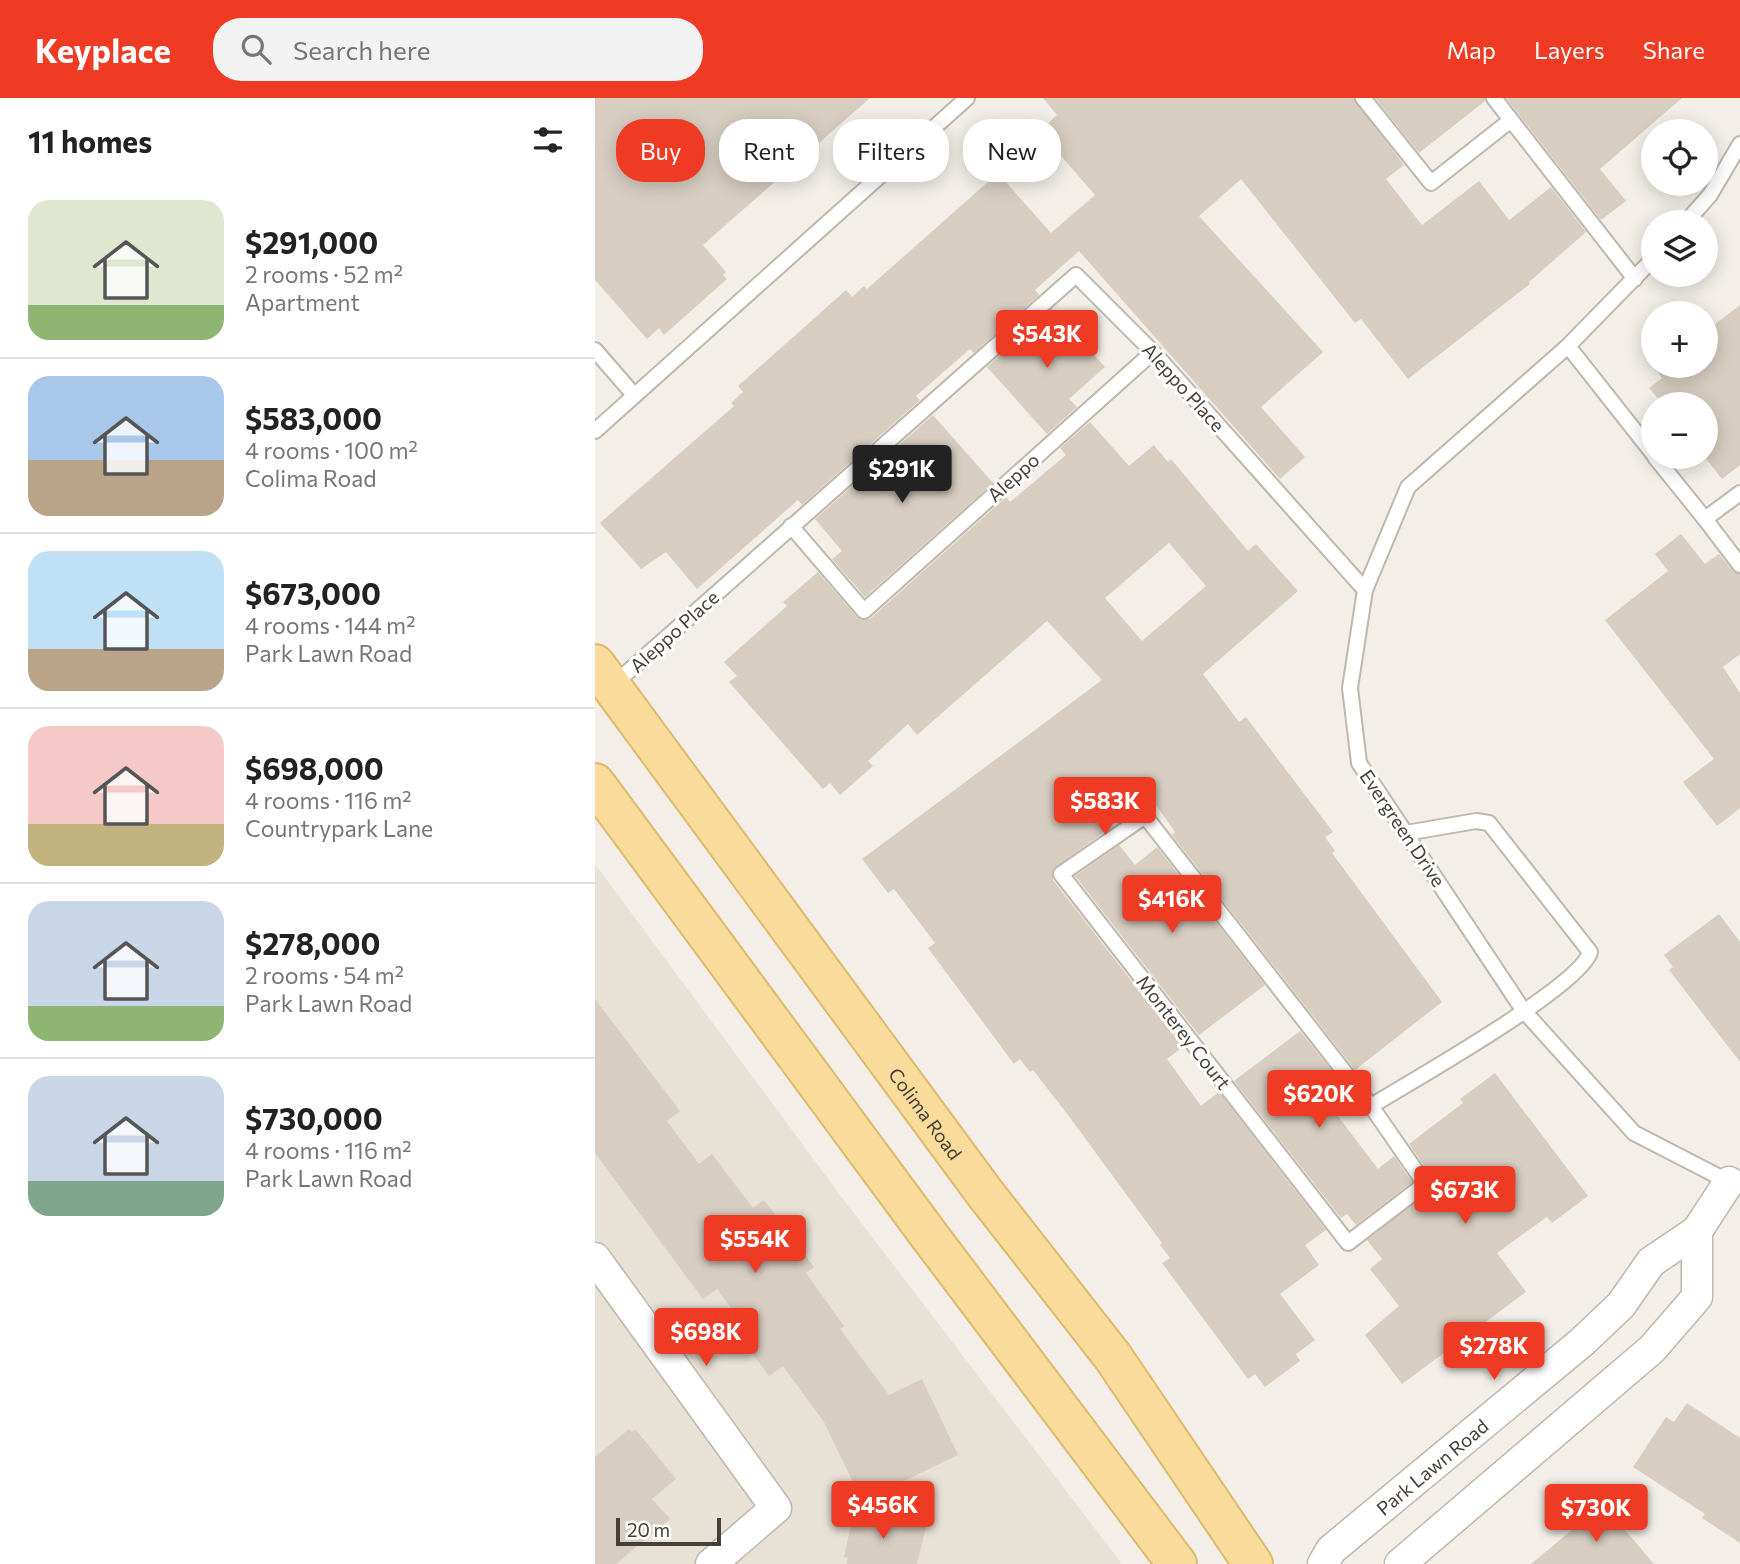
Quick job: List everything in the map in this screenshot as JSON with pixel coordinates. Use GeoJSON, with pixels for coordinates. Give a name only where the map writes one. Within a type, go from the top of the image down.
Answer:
{"type":"FeatureCollection","features":[{"type":"Feature","properties":{"kind":"main road","name":"Colima Road"},"geometry":{"type":"LineString","coordinates":[[603,675],[984,1192],[1113,1357],[1254,1564]]}},
{"type":"Feature","properties":{"kind":"main road"},"geometry":{"type":"LineString","coordinates":[[595,783],[928,1234],[1177,1564]]}},
{"type":"Feature","properties":{"kind":"street","name":"Park Lawn Road"},"geometry":{"type":"LineString","coordinates":[[1323,1564],[1331,1550],[1582,1342],[1621,1305],[1651,1262],[1697,1231],[1735,1184]]}},
{"type":"Feature","properties":{"kind":"street"},"geometry":{"type":"LineString","coordinates":[[1399,1564],[1652,1349],[1697,1297],[1697,1231]]}},
{"type":"Feature","properties":{"kind":"street"},"geometry":{"type":"LineString","coordinates":[[595,1258],[776,1508],[711,1564]]}},
{"type":"Feature","properties":{"kind":"lane"},"geometry":{"type":"LineString","coordinates":[[595,431],[967,98]]}},
{"type":"Feature","properties":{"kind":"lane"},"geometry":{"type":"LineString","coordinates":[[1363,98],[1431,183],[1511,120]]}},
{"type":"Feature","properties":{"kind":"lane"},"geometry":{"type":"LineString","coordinates":[[1493,98],[1635,279]]}},
{"type":"Feature","properties":{"kind":"lane"},"geometry":{"type":"LineString","coordinates":[[1697,210],[1710,195],[1740,144]]}},
{"type":"Feature","properties":{"kind":"lane","name":"Evergreen Drive"},"geometry":{"type":"LineString","coordinates":[[1641,272],[1567,345],[1408,487],[1365,590],[1350,688],[1359,763],[1523,1010],[1634,1133],[1735,1184]]}},
{"type":"Feature","properties":{"kind":"lane","name":"Aleppo Place"},"geometry":{"type":"LineString","coordinates":[[603,675],[791,526],[1076,275],[1153,352],[1365,590]]}},
{"type":"Feature","properties":{"kind":"lane"},"geometry":{"type":"LineString","coordinates":[[1567,345],[1641,438]]}},
{"type":"Feature","properties":{"kind":"lane"},"geometry":{"type":"LineString","coordinates":[[595,350],[634,394]]}},
{"type":"Feature","properties":{"kind":"lane","name":"Aleppo"},"geometry":{"type":"LineString","coordinates":[[791,526],[864,611],[1153,352]]}},
{"type":"Feature","properties":{"kind":"lane"},"geometry":{"type":"LineString","coordinates":[[1665,469],[1740,565]]}},
{"type":"Feature","properties":{"kind":"lane"},"geometry":{"type":"LineString","coordinates":[[1705,519],[1740,493]]}},
{"type":"Feature","properties":{"kind":"lane","name":"Monterey Court"},"geometry":{"type":"LineString","coordinates":[[1145,816],[1371,1106],[1426,1185],[1347,1242],[1061,874],[1145,816]]}},
{"type":"Feature","properties":{"kind":"lane"},"geometry":{"type":"LineString","coordinates":[[1371,1106],[1548,995],[1584,965],[1590,952],[1489,823],[1476,821],[1406,833]]}},
{"type":"Feature","properties":{"kind":"shaded area"},"geometry":{"type":"Polygon","coordinates":[[[595,864],[840,1195],[1122,1564],[595,1564],[595,864]]]}},
{"type":"Feature","properties":{"kind":"building"},"geometry":{"type":"Polygon","coordinates":[[[595,98],[870,98],[846,119],[833,119],[833,131],[819,143],[819,119],[719,119],[719,182],[775,182],[703,245],[726,272],[723,275],[727,279],[664,335],[659,328],[647,339],[595,280],[595,98]]]}},
{"type":"Feature","properties":{"kind":"building"},"geometry":{"type":"Polygon","coordinates":[[[1043,98],[1354,98],[1404,165],[1386,179],[1422,225],[1479,181],[1509,220],[1551,187],[1586,232],[1529,282],[1530,284],[1408,379],[1361,319],[1355,323],[1241,179],[1199,216],[1323,352],[1261,407],[1305,457],[1280,479],[1079,251],[1035,290],[1039,295],[974,353],[970,349],[916,396],[920,400],[802,505],[798,500],[697,589],[666,552],[641,569],[600,523],[734,406],[731,403],[743,392],[738,386],[846,290],[852,297],[864,286],[867,289],[988,182],[1006,182],[1051,233],[1095,195],[1061,156],[1061,119],[1053,119],[1057,115],[1043,98]]]}},
{"type":"Feature","properties":{"kind":"building"},"geometry":{"type":"Polygon","coordinates":[[[1375,98],[1485,98],[1485,101],[1419,153],[1375,98]]]}},
{"type":"Feature","properties":{"kind":"building"},"geometry":{"type":"Polygon","coordinates":[[[1506,98],[1682,98],[1658,119],[1641,119],[1641,134],[1600,169],[1626,201],[1601,220],[1506,98]]]}},
{"type":"Feature","properties":{"kind":"building"},"geometry":{"type":"Polygon","coordinates":[[[1740,305],[1740,465],[1722,479],[1714,469],[1718,469],[1718,392],[1652,392],[1649,388],[1662,378],[1718,378],[1718,322],[1740,305]]]}},
{"type":"Feature","properties":{"kind":"building"},"geometry":{"type":"Polygon","coordinates":[[[1052,309],[1105,367],[1069,399],[1077,407],[1047,434],[987,367],[1052,309]]]}},
{"type":"Feature","properties":{"kind":"building"},"geometry":{"type":"Polygon","coordinates":[[[933,415],[993,483],[865,597],[832,559],[842,551],[815,519],[933,415]]]}},
{"type":"Feature","properties":{"kind":"building"},"geometry":{"type":"Polygon","coordinates":[[[1090,422],[1129,466],[1154,445],[1168,462],[1171,459],[1248,551],[1256,544],[1298,591],[1203,674],[1239,722],[1246,717],[1333,832],[1325,837],[1335,851],[1332,853],[1442,1002],[1355,1070],[1172,835],[1175,832],[1144,788],[1100,821],[1107,830],[1053,869],[1053,880],[1183,1047],[1167,1059],[1201,1106],[1219,1092],[1326,1230],[1305,1245],[1319,1265],[1280,1294],[1315,1340],[1296,1354],[1300,1361],[1265,1387],[1255,1374],[1248,1379],[1162,1263],[1170,1258],[1160,1245],[1162,1243],[1068,1115],[1033,1070],[1030,1072],[1020,1059],[1014,1064],[928,948],[935,943],[894,889],[888,893],[862,859],[1102,680],[1047,621],[917,735],[908,724],[868,761],[873,766],[840,795],[830,783],[823,789],[729,682],[737,676],[724,662],[787,606],[783,602],[818,572],[857,617],[862,620],[870,619],[1006,497],[1010,502],[1066,455],[1060,448],[1090,422]],[[1169,543],[1105,598],[1142,641],[1206,586],[1169,543]]]}},
{"type":"Feature","properties":{"kind":"building"},"geometry":{"type":"Polygon","coordinates":[[[1681,534],[1705,564],[1719,554],[1733,571],[1740,574],[1740,654],[1723,667],[1740,693],[1740,808],[1717,826],[1683,782],[1714,759],[1605,620],[1668,571],[1655,554],[1681,534]]]}},
{"type":"Feature","properties":{"kind":"building"},"geometry":{"type":"Polygon","coordinates":[[[1119,845],[1135,865],[1157,847],[1265,985],[1199,1035],[1075,876],[1119,845]]]}},
{"type":"Feature","properties":{"kind":"building"},"geometry":{"type":"Polygon","coordinates":[[[1719,914],[1740,942],[1740,1062],[1669,970],[1673,967],[1664,955],[1719,914]]]}},
{"type":"Feature","properties":{"kind":"building"},"geometry":{"type":"Polygon","coordinates":[[[595,999],[680,1111],[667,1121],[699,1164],[712,1154],[753,1208],[764,1200],[814,1267],[806,1273],[844,1326],[840,1329],[889,1395],[922,1379],[958,1455],[862,1501],[824,1422],[783,1366],[769,1376],[745,1343],[753,1337],[717,1289],[703,1299],[595,1153],[595,999]]]}},
{"type":"Feature","properties":{"kind":"building"},"geometry":{"type":"Polygon","coordinates":[[[1300,1031],[1340,1081],[1322,1095],[1378,1169],[1394,1156],[1412,1182],[1356,1225],[1347,1214],[1341,1218],[1234,1081],[1300,1031]]]}},
{"type":"Feature","properties":{"kind":"building"},"geometry":{"type":"Polygon","coordinates":[[[1495,1073],[1588,1196],[1552,1223],[1547,1217],[1497,1253],[1526,1292],[1402,1384],[1365,1335],[1399,1306],[1370,1269],[1382,1259],[1367,1240],[1433,1188],[1433,1179],[1409,1144],[1463,1103],[1460,1099],[1495,1073]]]}},
{"type":"Feature","properties":{"kind":"building"},"geometry":{"type":"Polygon","coordinates":[[[1687,1403],[1740,1438],[1740,1543],[1702,1518],[1705,1514],[1633,1467],[1666,1417],[1674,1422],[1687,1403]]]}},
{"type":"Feature","properties":{"kind":"building"},"geometry":{"type":"Polygon","coordinates":[[[629,1429],[632,1432],[635,1429],[676,1479],[652,1499],[670,1519],[616,1564],[595,1564],[595,1457],[629,1429]]]}},
{"type":"Feature","properties":{"kind":"building"},"geometry":{"type":"Polygon","coordinates":[[[1603,1504],[1654,1564],[1531,1564],[1603,1504]]]}},
{"type":"Feature","properties":{"kind":"building"},"geometry":{"type":"Polygon","coordinates":[[[854,1511],[926,1527],[917,1564],[846,1564],[848,1558],[844,1557],[854,1511]]]}}]}
